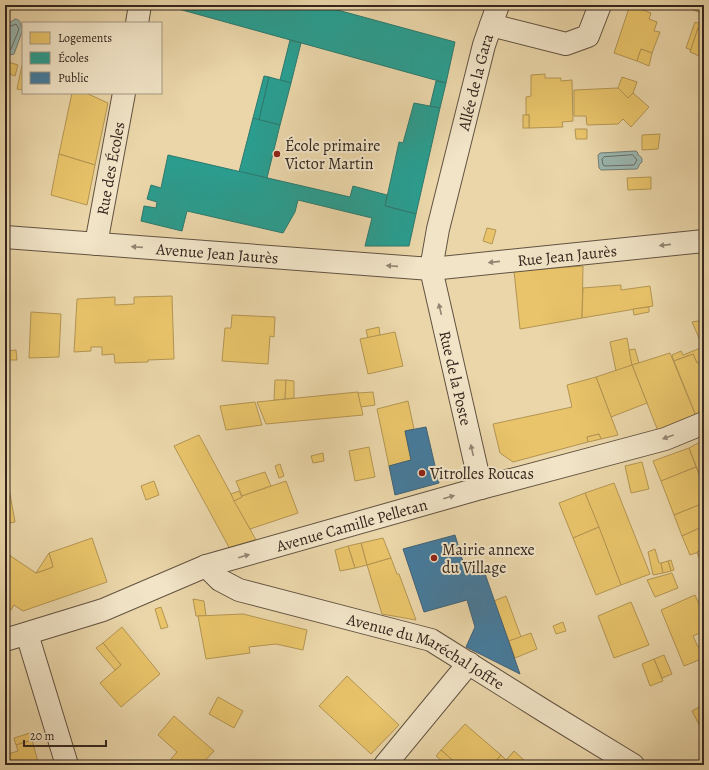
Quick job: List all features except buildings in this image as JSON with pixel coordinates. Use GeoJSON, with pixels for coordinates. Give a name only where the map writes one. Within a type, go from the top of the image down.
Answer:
{"type":"FeatureCollection","features":[{"type":"Feature","properties":{"kind":"street"},"geometry":{"type":"LineString","coordinates":[[137,22],[140,5]]}},
{"type":"Feature","properties":{"kind":"street","name":"Allée de la Gara"},"geometry":{"type":"LineString","coordinates":[[431,269],[438,228],[482,52],[495,15],[566,44],[588,36],[600,5]]}},
{"type":"Feature","properties":{"kind":"street","name":"Rue des Écoles"},"geometry":{"type":"LineString","coordinates":[[96,244],[124,94]]}},
{"type":"Feature","properties":{"kind":"street","name":"Avenue Jean Jaurès"},"geometry":{"type":"LineString","coordinates":[[5,237],[431,269]]}},
{"type":"Feature","properties":{"kind":"street","name":"Rue Jean Jaurès"},"geometry":{"type":"LineString","coordinates":[[431,269],[704,241]]}},
{"type":"Feature","properties":{"kind":"street","name":"Rue de la Poste"},"geometry":{"type":"LineString","coordinates":[[431,269],[481,488]]}},
{"type":"Feature","properties":{"kind":"street","name":"Avenue Camille Pelletan"},"geometry":{"type":"LineString","coordinates":[[5,640],[103,610],[206,566],[481,488],[665,439],[704,423]]}},
{"type":"Feature","properties":{"kind":"street","name":"Avenue du Maréchal Joffre"},"geometry":{"type":"LineString","coordinates":[[206,566],[220,580],[239,590],[431,640],[634,765]]}},
{"type":"Feature","properties":{"kind":"street"},"geometry":{"type":"LineString","coordinates":[[27,634],[68,765]]}},
{"type":"Feature","properties":{"kind":"street"},"geometry":{"type":"LineString","coordinates":[[385,765],[469,664]]}},
{"type":"Feature","properties":{"kind":"water"},"geometry":{"type":"Polygon","coordinates":[[[15,19],[20,21],[22,32],[14,54],[10,55],[5,53],[5,28],[7,22],[11,22],[15,19]]]}},
{"type":"Feature","properties":{"kind":"water"},"geometry":{"type":"Polygon","coordinates":[[[636,151],[642,160],[637,169],[601,170],[599,168],[598,155],[600,153],[636,151]]]}},
{"type":"Feature","properties":{"kind":"place","name":"École primaire Victor Martin"},"geometry":{"type":"Point","coordinates":[277,154]}},
{"type":"Feature","properties":{"kind":"place","name":"Vitrolles Roucas"},"geometry":{"type":"Point","coordinates":[422,473]}},
{"type":"Feature","properties":{"kind":"place","name":"Mairie annexe du Village"},"geometry":{"type":"Point","coordinates":[434,558]}}]}
